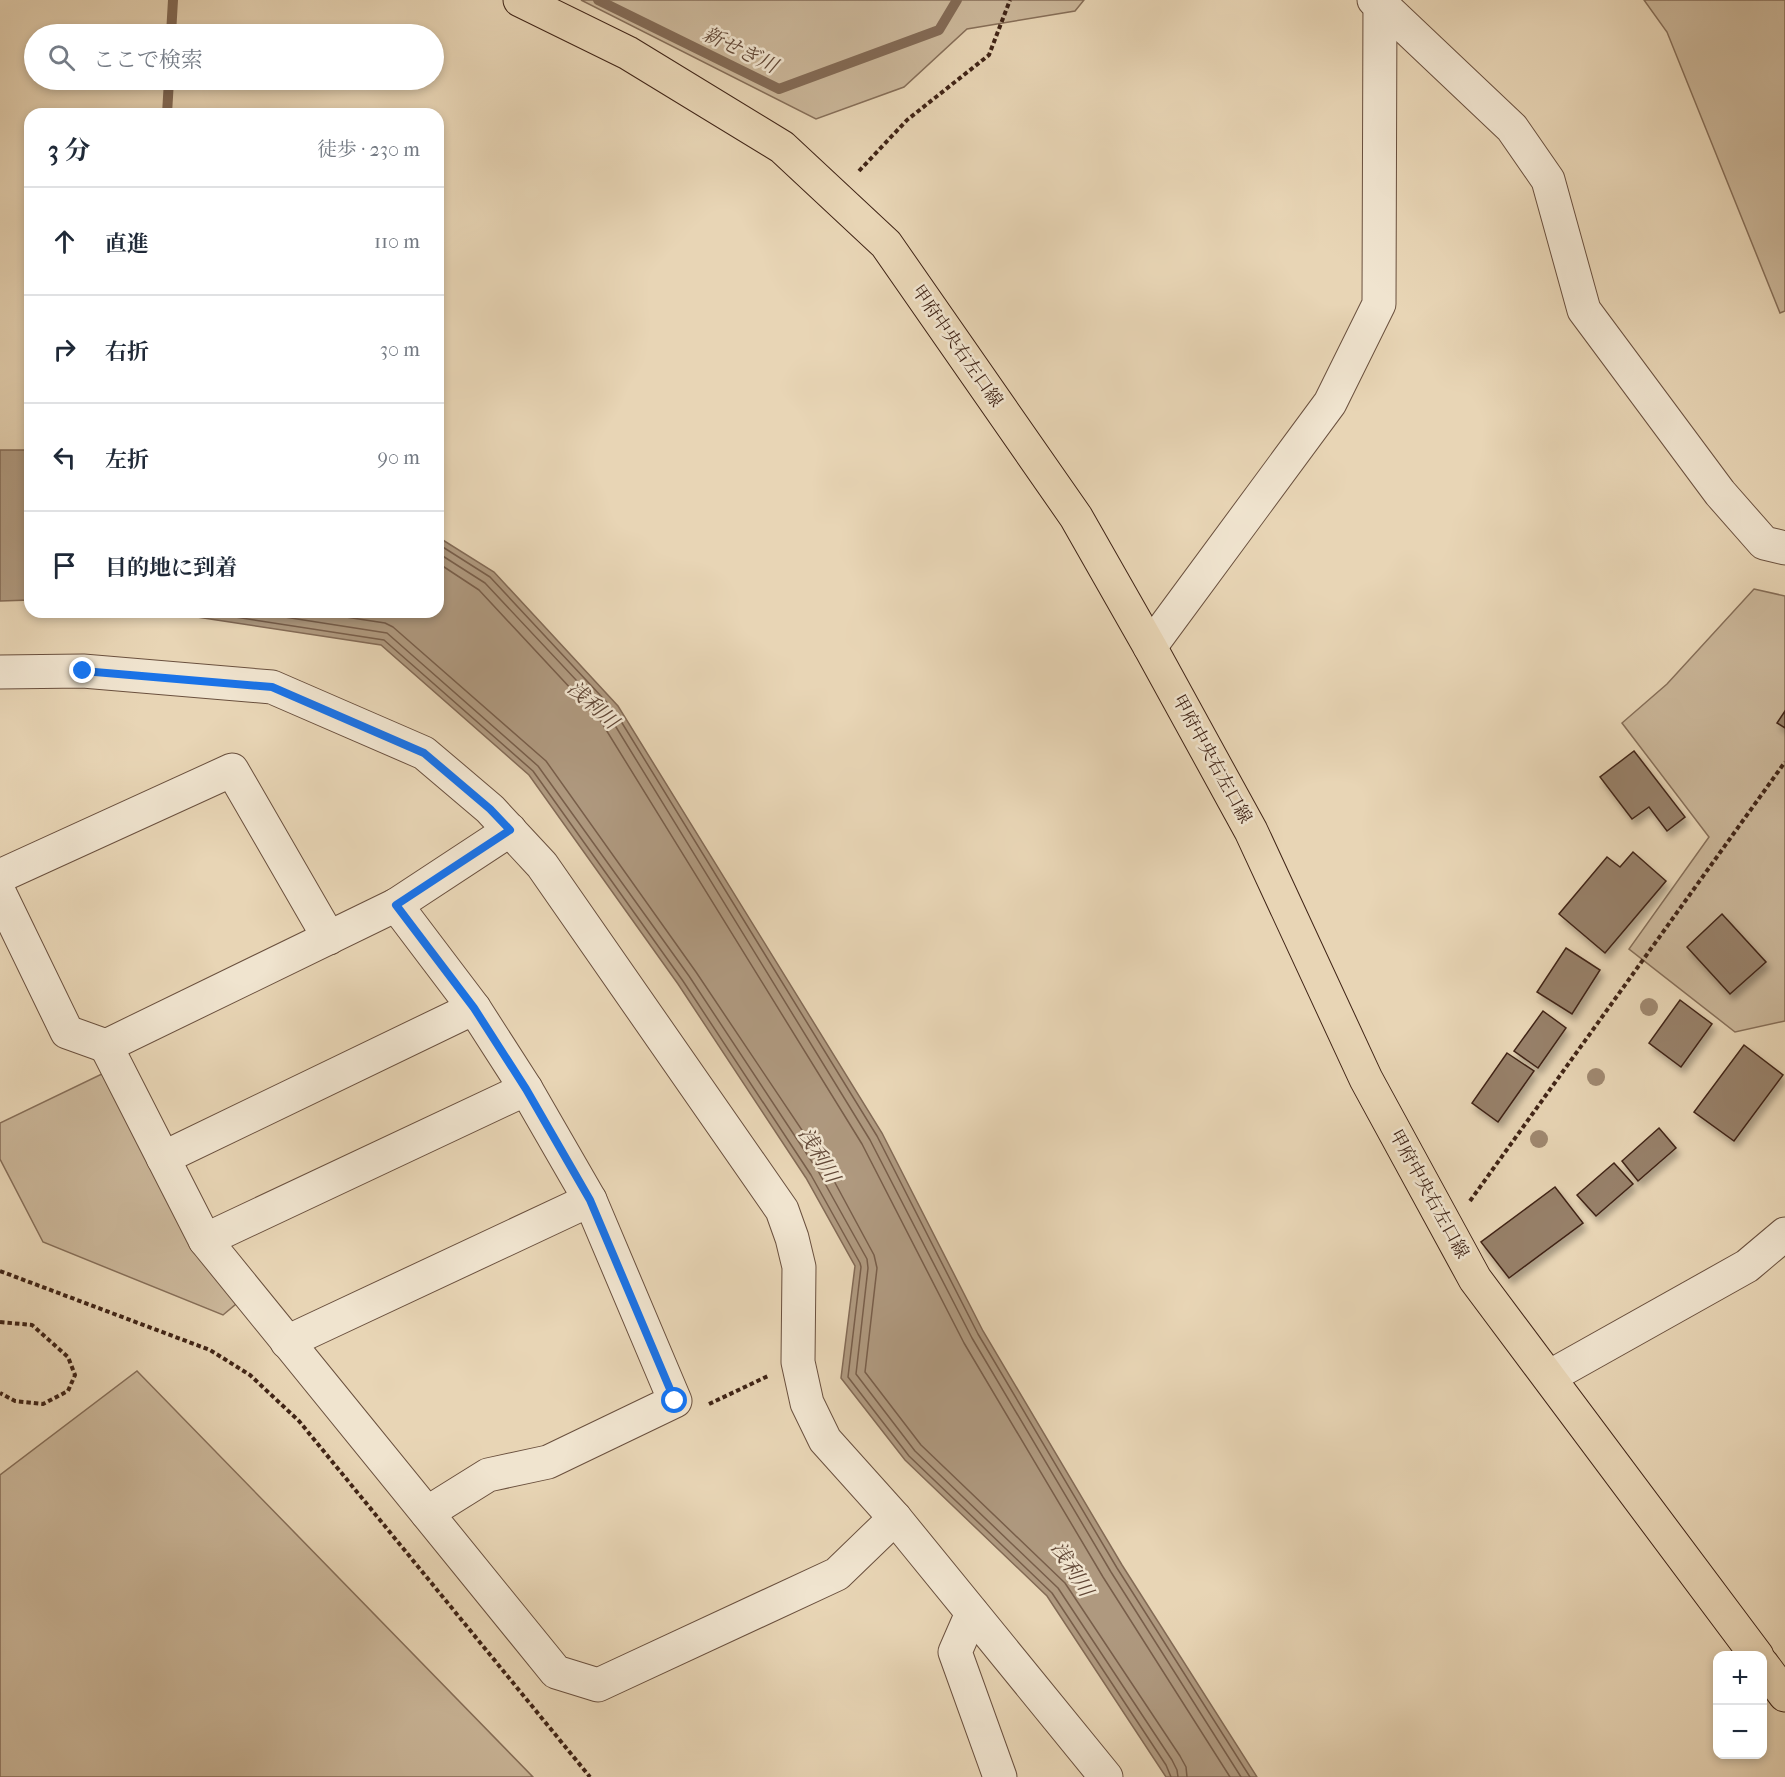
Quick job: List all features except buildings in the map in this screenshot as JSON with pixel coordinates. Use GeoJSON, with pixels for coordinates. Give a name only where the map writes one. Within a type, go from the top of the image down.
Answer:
{"type":"FeatureCollection","features":[{"type":"Feature","properties":{"kind":"main road","name":"甲府中央右左口線"},"geometry":{"type":"LineString","coordinates":[[520,0],[628,53],[782,147],[886,244],[1076,517],[1150,647],[1251,831],[1366,1079],[1475,1279],[1753,1651]]}},
{"type":"Feature","properties":{"kind":"main road"},"geometry":{"type":"LineString","coordinates":[[1767,1671],[1785,1695]]}},
{"type":"Feature","properties":{"kind":"street"},"geometry":{"type":"LineString","coordinates":[[1377,1],[1512,128],[1548,180],[1584,310],[1720,493],[1764,543],[1785,548]]}},
{"type":"Feature","properties":{"kind":"street"},"geometry":{"type":"LineString","coordinates":[[1150,647],[1330,403],[1379,304],[1377,1]]}},
{"type":"Feature","properties":{"kind":"street"},"geometry":{"type":"LineString","coordinates":[[0,672],[83,671],[272,687],[424,753],[490,809],[542,865],[782,1210],[799,1267],[798,1362],[807,1402],[825,1440],[895,1518],[1106,1777]]}},
{"type":"Feature","properties":{"kind":"street"},"geometry":{"type":"LineString","coordinates":[[0,876],[232,770],[328,938]]}},
{"type":"Feature","properties":{"kind":"street"},"geometry":{"type":"LineString","coordinates":[[106,1046],[396,905],[510,830]]}},
{"type":"Feature","properties":{"kind":"street"},"geometry":{"type":"LineString","coordinates":[[0,894],[67,1032],[106,1046],[205,1240],[556,1672],[598,1685],[837,1574],[895,1518]]}},
{"type":"Feature","properties":{"kind":"street"},"geometry":{"type":"LineString","coordinates":[[396,905],[474,1008],[526,1089],[590,1200],[675,1401],[548,1462],[488,1475],[427,1513]]}},
{"type":"Feature","properties":{"kind":"street"},"geometry":{"type":"LineString","coordinates":[[163,1158],[474,1008]]}},
{"type":"Feature","properties":{"kind":"street"},"geometry":{"type":"LineString","coordinates":[[205,1240],[526,1089]]}},
{"type":"Feature","properties":{"kind":"street"},"geometry":{"type":"LineString","coordinates":[[287,1342],[590,1200]]}},
{"type":"Feature","properties":{"kind":"street"},"geometry":{"type":"LineString","coordinates":[[1549,1377],[1747,1266],[1785,1234]]}},
{"type":"Feature","properties":{"kind":"street"},"geometry":{"type":"LineString","coordinates":[[972,1613],[955,1652],[1000,1777]]}},
{"type":"Feature","properties":{"kind":"path"},"geometry":{"type":"LineString","coordinates":[[836,196],[907,120],[989,55],[1010,0]]}},
{"type":"Feature","properties":{"kind":"path"},"geometry":{"type":"LineString","coordinates":[[1449,1231],[1785,762]]}},
{"type":"Feature","properties":{"kind":"path"},"geometry":{"type":"LineString","coordinates":[[0,1271],[210,1350],[250,1375],[299,1421],[590,1777]]}},
{"type":"Feature","properties":{"kind":"path"},"geometry":{"type":"LineString","coordinates":[[0,1322],[32,1325],[68,1357],[75,1375],[69,1391],[43,1404],[15,1401],[0,1393]]}},
{"type":"Feature","properties":{"kind":"path"},"geometry":{"type":"LineString","coordinates":[[675,1401],[691,1413],[798,1362]]}},
{"type":"Feature","properties":{"kind":"shaded area"},"geometry":{"type":"Polygon","coordinates":[[[581,0],[1084,0],[1075,11],[967,29],[904,87],[816,119],[581,0]]]}},
{"type":"Feature","properties":{"kind":"shaded area"},"geometry":{"type":"Polygon","coordinates":[[[1644,0],[1785,0],[1785,311],[1780,313],[1667,32],[1644,0]]]}},
{"type":"Feature","properties":{"kind":"shaded area"},"geometry":{"type":"Polygon","coordinates":[[[1754,589],[1785,596],[1785,1021],[1735,1032],[1629,949],[1709,837],[1622,723],[1667,684],[1754,589]]]}},
{"type":"Feature","properties":{"kind":"shaded area"},"geometry":{"type":"Polygon","coordinates":[[[106,1072],[236,1304],[223,1315],[43,1242],[0,1159],[0,1123],[106,1072]]]}},
{"type":"Feature","properties":{"kind":"shaded area"},"geometry":{"type":"Polygon","coordinates":[[[137,1371],[533,1777],[0,1777],[0,1475],[137,1371]]]}},
{"type":"Feature","properties":{"kind":"water"},"geometry":{"type":"Polygon","coordinates":[[[0,450],[24,450],[24,600],[0,601],[0,450]]]}},
{"type":"Feature","properties":{"kind":"water","name":"浅利川"},"geometry":{"type":"Polygon","coordinates":[[[444,541],[494,572],[618,706],[882,1133],[983,1331],[1122,1565],[1257,1777],[1166,1777],[1047,1596],[905,1460],[841,1378],[855,1266],[806,1178],[678,984],[529,775],[381,645],[203,618],[444,618],[444,541]]]}},
{"type":"Feature","properties":{"kind":"waterway","name":"新せぎ川"},"geometry":{"type":"LineString","coordinates":[[172,24],[173,0]]}},
{"type":"Feature","properties":{"kind":"waterway","name":"新せぎ川"},"geometry":{"type":"LineString","coordinates":[[598,0],[779,89],[939,30],[957,0]]}},
{"type":"Feature","properties":{"kind":"waterway","name":"新せぎ川"},"geometry":{"type":"LineString","coordinates":[[167,108],[168,90]]}},
{"type":"Feature","properties":{"kind":"route"},"geometry":{"type":"LineString","coordinates":[[83,671],[272,687],[424,753],[490,809],[510,830],[396,905],[474,1008],[526,1089],[590,1200],[675,1401]]}}]}
